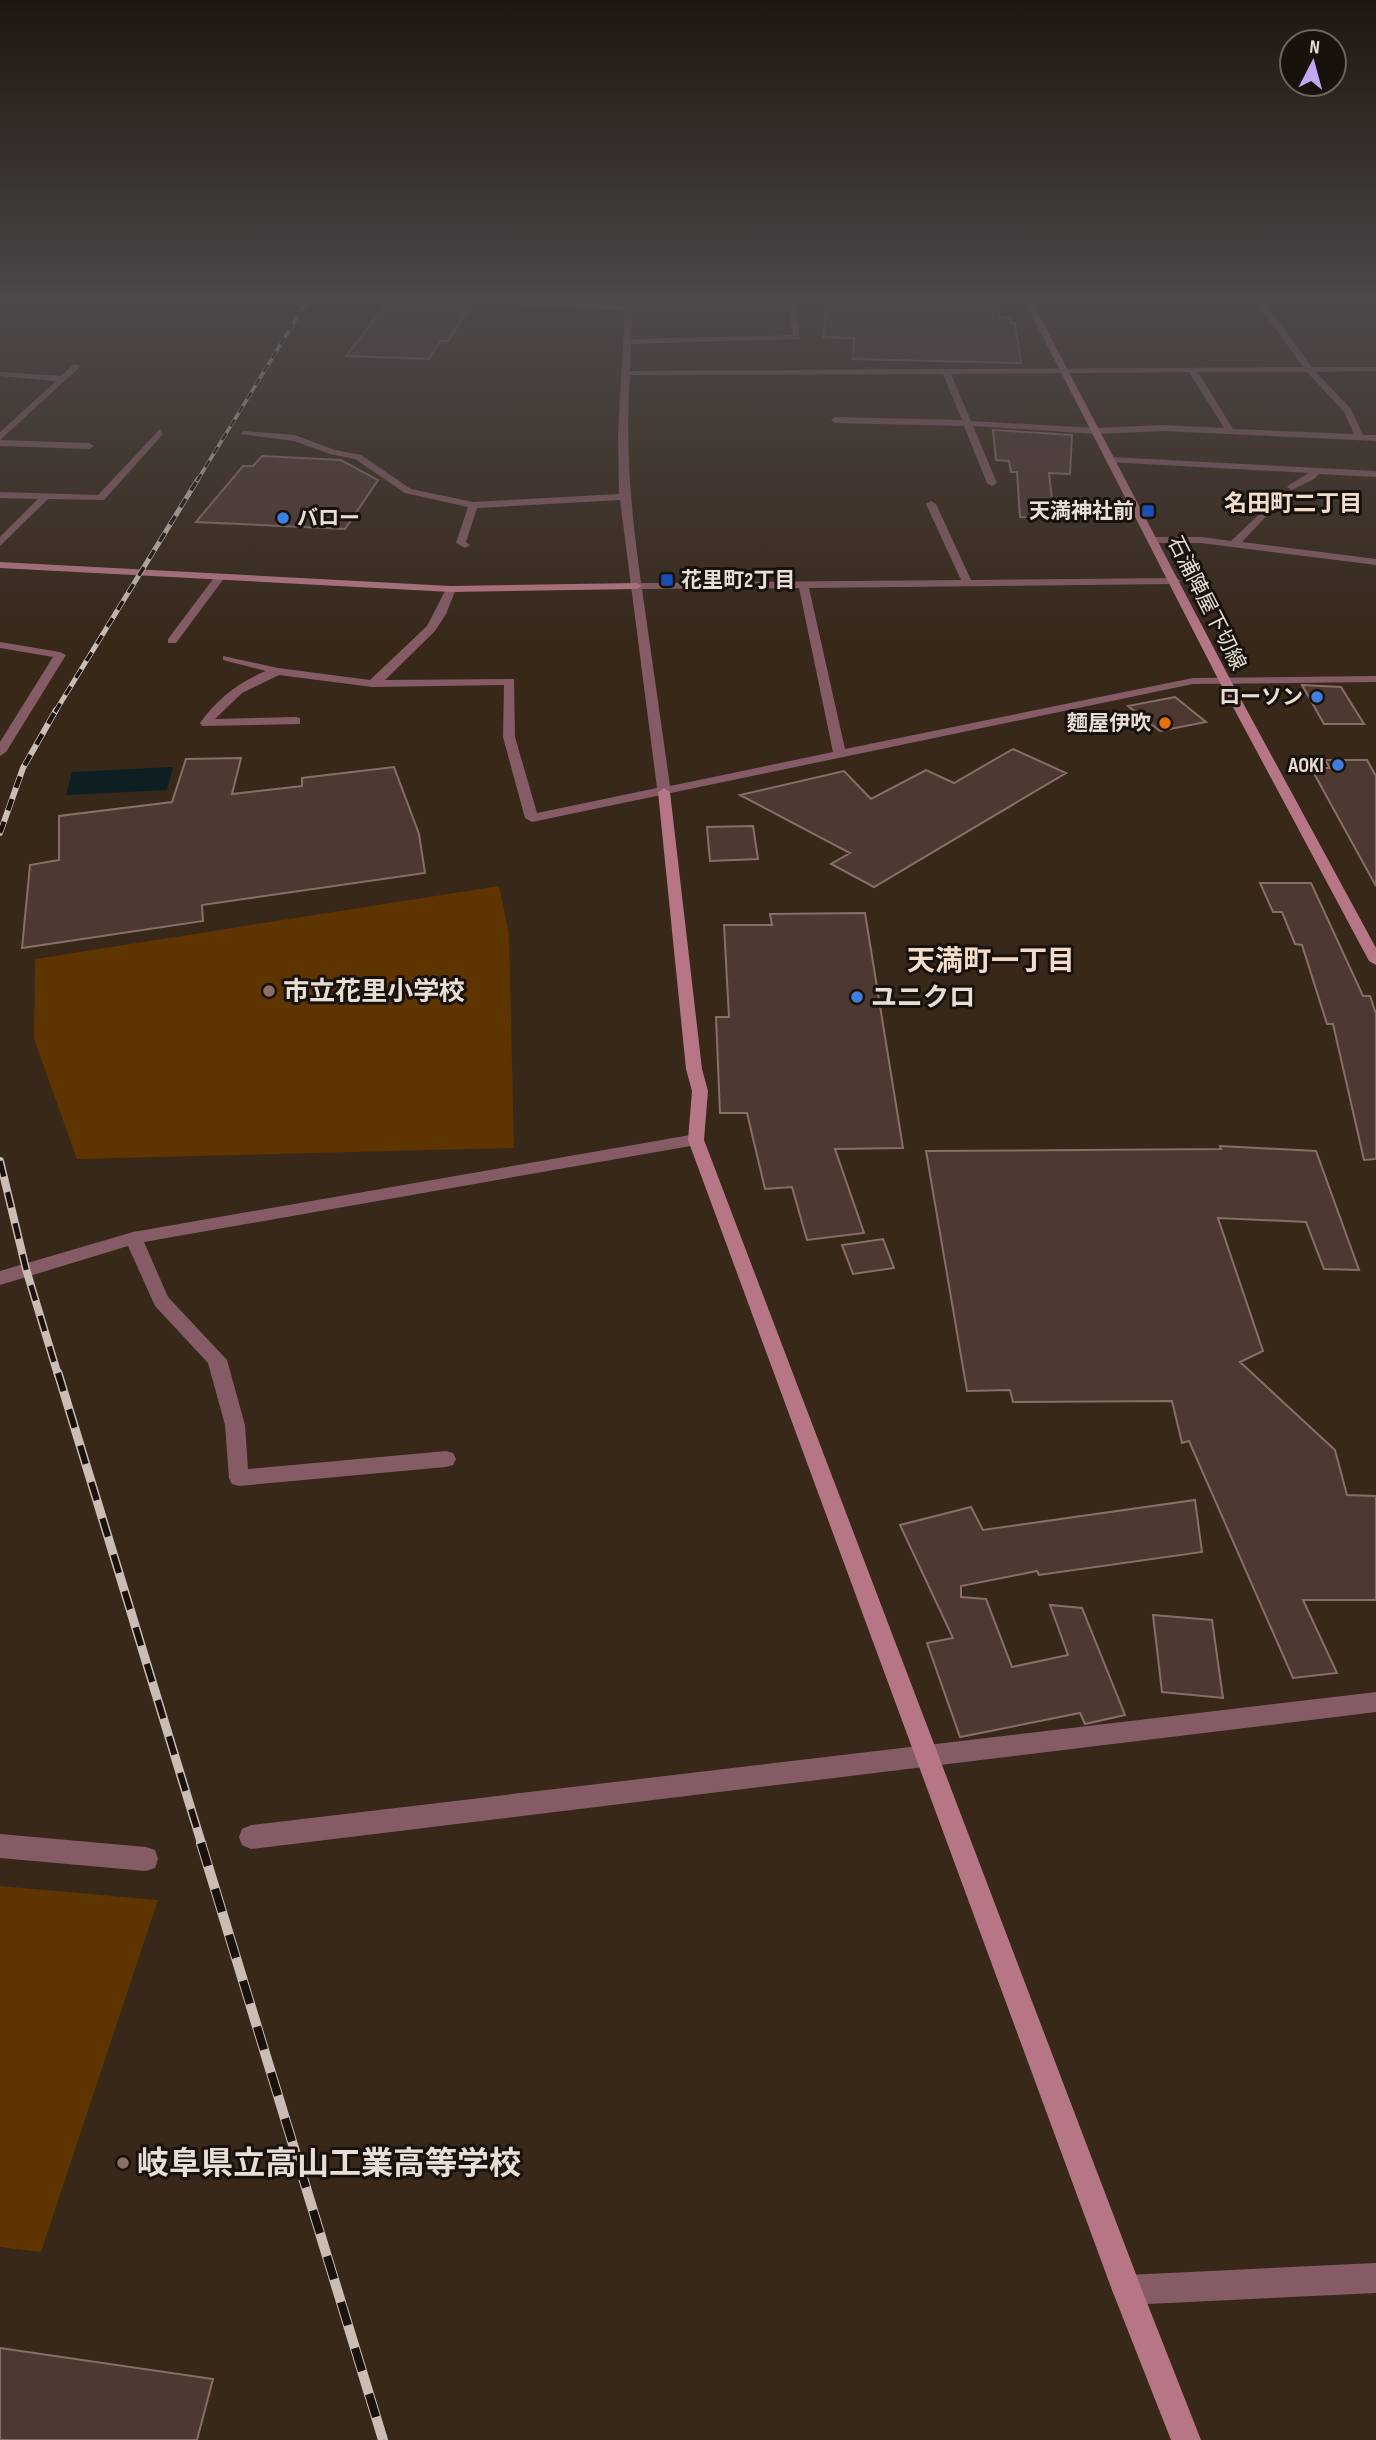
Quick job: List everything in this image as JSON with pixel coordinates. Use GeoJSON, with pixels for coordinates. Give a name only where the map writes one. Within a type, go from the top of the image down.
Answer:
{"type":"FeatureCollection","features":[{"type":"Feature","properties":{"kind":"street"},"geometry":{"type":"LineString","coordinates":[[0,437],[4,429],[25,412]]}},
{"type":"Feature","properties":{"kind":"street"},"geometry":{"type":"LineString","coordinates":[[623,412],[624,497],[664,792],[694,1069],[700,1091],[696,1140],[1127,2290],[1186,2440]]}},
{"type":"Feature","properties":{"kind":"street"},"geometry":{"type":"LineString","coordinates":[[963,412],[992,483]]}},
{"type":"Feature","properties":{"kind":"street","name":"石浦陣屋下切線"},"geometry":{"type":"LineString","coordinates":[[1086,412],[1176,581],[1224,679],[1376,961]]}},
{"type":"Feature","properties":{"kind":"street"},"geometry":{"type":"LineString","coordinates":[[1218,412],[1231,432]]}},
{"type":"Feature","properties":{"kind":"street"},"geometry":{"type":"LineString","coordinates":[[1348,412],[1360,437]]}},
{"type":"Feature","properties":{"kind":"street"},"geometry":{"type":"LineString","coordinates":[[835,420],[967,422],[1096,431],[1129,428],[1376,438]]}},
{"type":"Feature","properties":{"kind":"street"},"geometry":{"type":"LineString","coordinates":[[0,495],[101,498],[160,432]]}},
{"type":"Feature","properties":{"kind":"street"},"geometry":{"type":"LineString","coordinates":[[244,433],[295,438],[332,452],[358,457],[408,491],[473,505],[624,497]]}},
{"type":"Feature","properties":{"kind":"street"},"geometry":{"type":"LineString","coordinates":[[0,443],[89,446]]}},
{"type":"Feature","properties":{"kind":"street"},"geometry":{"type":"LineString","coordinates":[[1111,460],[1376,474]]}},
{"type":"Feature","properties":{"kind":"street"},"geometry":{"type":"LineString","coordinates":[[1292,487],[1316,471]]}},
{"type":"Feature","properties":{"kind":"street"},"geometry":{"type":"LineString","coordinates":[[0,543],[46,496]]}},
{"type":"Feature","properties":{"kind":"street"},"geometry":{"type":"LineString","coordinates":[[931,504],[967,582]]}},
{"type":"Feature","properties":{"kind":"street"},"geometry":{"type":"LineString","coordinates":[[465,545],[461,543],[473,505]]}},
{"type":"Feature","properties":{"kind":"street"},"geometry":{"type":"LineString","coordinates":[[1234,544],[1269,508]]}},
{"type":"Feature","properties":{"kind":"street"},"geometry":{"type":"LineString","coordinates":[[1153,540],[1201,540],[1376,562]]}},
{"type":"Feature","properties":{"kind":"street"},"geometry":{"type":"LineString","coordinates":[[0,565],[451,589],[803,583],[1176,581]]}},
{"type":"Feature","properties":{"kind":"street"},"geometry":{"type":"LineString","coordinates":[[172,641],[220,577]]}},
{"type":"Feature","properties":{"kind":"street"},"geometry":{"type":"LineString","coordinates":[[803,583],[840,755]]}},
{"type":"Feature","properties":{"kind":"street"},"geometry":{"type":"LineString","coordinates":[[372,684],[385,676],[397,658],[429,633],[440,618],[451,589]]}},
{"type":"Feature","properties":{"kind":"street"},"geometry":{"type":"LineString","coordinates":[[0,645],[60,655],[0,752]]}},
{"type":"Feature","properties":{"kind":"street"},"geometry":{"type":"LineString","coordinates":[[227,658],[278,671],[372,684],[510,681],[509,737],[532,818],[1193,681],[1376,679]]}},
{"type":"Feature","properties":{"kind":"street"},"geometry":{"type":"LineString","coordinates":[[278,671],[258,679],[228,699],[206,723],[296,721]]}},
{"type":"Feature","properties":{"kind":"street"},"geometry":{"type":"LineString","coordinates":[[0,1278],[133,1238],[696,1140]]}},
{"type":"Feature","properties":{"kind":"street"},"geometry":{"type":"LineString","coordinates":[[133,1238],[161,1301],[217,1360],[235,1426],[239,1478],[446,1459]]}},
{"type":"Feature","properties":{"kind":"street"},"geometry":{"type":"LineString","coordinates":[[251,1837],[1376,1702]]}},
{"type":"Feature","properties":{"kind":"street"},"geometry":{"type":"LineString","coordinates":[[0,1846],[146,1859]]}},
{"type":"Feature","properties":{"kind":"street"},"geometry":{"type":"LineString","coordinates":[[1127,2290],[1376,2278]]}},
{"type":"Feature","properties":{"kind":"shaded area"},"geometry":{"type":"Polygon","coordinates":[[[173,767],[167,790],[66,795],[72,772],[173,767]]]}},
{"type":"Feature","properties":{"kind":"shaded area"},"geometry":{"type":"Polygon","coordinates":[[[499,886],[509,934],[514,1148],[77,1159],[34,1039],[35,959],[499,886]]]}},
{"type":"Feature","properties":{"kind":"shaded area"},"geometry":{"type":"Polygon","coordinates":[[[0,1886],[158,1900],[41,2252],[0,2247],[0,1886]]]}},
{"type":"Feature","properties":{"kind":"building"},"geometry":{"type":"Polygon","coordinates":[[[993,430],[1072,435],[1070,474],[1049,473],[1054,518],[1020,517],[1017,472],[1011,472],[1009,461],[996,460],[993,430]]]}},
{"type":"Feature","properties":{"kind":"building"},"geometry":{"type":"Polygon","coordinates":[[[262,456],[341,460],[378,480],[345,529],[196,522],[243,466],[253,466],[262,456]]]}},
{"type":"Feature","properties":{"kind":"building"},"geometry":{"type":"Polygon","coordinates":[[[1302,685],[1341,687],[1364,724],[1324,724],[1302,685]]]}},
{"type":"Feature","properties":{"kind":"building"},"geometry":{"type":"Polygon","coordinates":[[[1175,697],[1206,722],[1160,731],[1128,706],[1175,697]]]}},
{"type":"Feature","properties":{"kind":"building"},"geometry":{"type":"Polygon","coordinates":[[[1013,749],[1066,773],[874,887],[831,864],[850,853],[740,795],[844,771],[871,799],[926,770],[954,783],[1013,749]]]}},
{"type":"Feature","properties":{"kind":"building"},"geometry":{"type":"Polygon","coordinates":[[[241,758],[232,794],[302,786],[302,778],[394,767],[419,834],[425,873],[202,905],[203,921],[22,948],[30,865],[59,860],[59,816],[172,802],[186,759],[241,758]]]}},
{"type":"Feature","properties":{"kind":"building"},"geometry":{"type":"Polygon","coordinates":[[[1325,760],[1367,760],[1376,776],[1376,886],[1311,768],[1330,768],[1325,760]]]}},
{"type":"Feature","properties":{"kind":"building"},"geometry":{"type":"Polygon","coordinates":[[[753,826],[758,859],[710,861],[707,827],[753,826]]]}},
{"type":"Feature","properties":{"kind":"building"},"geometry":{"type":"Polygon","coordinates":[[[1260,883],[1311,883],[1363,996],[1370,996],[1376,1014],[1376,1159],[1364,1160],[1333,1024],[1327,1024],[1302,945],[1295,944],[1282,912],[1273,912],[1260,883]]]}},
{"type":"Feature","properties":{"kind":"building"},"geometry":{"type":"Polygon","coordinates":[[[865,913],[903,1148],[835,1149],[864,1233],[807,1240],[792,1187],[765,1189],[747,1113],[720,1113],[716,1017],[729,1017],[724,925],[772,925],[770,914],[865,913]]]}},
{"type":"Feature","properties":{"kind":"building"},"geometry":{"type":"Polygon","coordinates":[[[1220,1146],[1316,1151],[1359,1270],[1324,1269],[1306,1222],[1218,1218],[1263,1351],[1240,1362],[1335,1450],[1347,1495],[1376,1496],[1376,1600],[1303,1600],[1337,1673],[1293,1678],[1189,1441],[1182,1443],[1172,1401],[1013,1402],[1010,1390],[967,1391],[926,1151],[1221,1149],[1220,1146]]]}},
{"type":"Feature","properties":{"kind":"building"},"geometry":{"type":"Polygon","coordinates":[[[883,1239],[894,1268],[853,1274],[842,1245],[883,1239]]]}},
{"type":"Feature","properties":{"kind":"building"},"geometry":{"type":"Polygon","coordinates":[[[1195,1500],[1202,1552],[1039,1575],[1037,1571],[961,1586],[961,1597],[986,1599],[1012,1667],[1068,1655],[1050,1605],[1082,1608],[1125,1715],[1085,1724],[1080,1713],[960,1737],[927,1643],[953,1638],[900,1525],[971,1507],[983,1530],[1195,1500]]]}},
{"type":"Feature","properties":{"kind":"building"},"geometry":{"type":"Polygon","coordinates":[[[1153,1615],[1212,1620],[1223,1698],[1162,1692],[1153,1615]]]}},
{"type":"Feature","properties":{"kind":"building"},"geometry":{"type":"Polygon","coordinates":[[[0,2348],[213,2379],[197,2440],[0,2440],[0,2348]]]}},
{"type":"Feature","properties":{"kind":"railway"},"geometry":{"type":"LineString","coordinates":[[197,481],[239,412]]}},
{"type":"Feature","properties":{"kind":"railway"},"geometry":{"type":"LineString","coordinates":[[55,712],[198,479]]}},
{"type":"Feature","properties":{"kind":"railway"},"geometry":{"type":"LineString","coordinates":[[0,833],[23,768],[56,710]]}},
{"type":"Feature","properties":{"kind":"railway"},"geometry":{"type":"LineString","coordinates":[[0,1161],[26,1269],[58,1375]]}},
{"type":"Feature","properties":{"kind":"railway"},"geometry":{"type":"LineString","coordinates":[[58,1373],[202,1845]]}},
{"type":"Feature","properties":{"kind":"railway"},"geometry":{"type":"LineString","coordinates":[[201,1843],[383,2440]]}},
{"type":"Feature","properties":{"kind":"place","name":"天満神社前"},"geometry":{"type":"Point","coordinates":[1148,511]}},
{"type":"Feature","properties":{"kind":"place","name":"バロー"},"geometry":{"type":"Point","coordinates":[283,518]}},
{"type":"Feature","properties":{"kind":"place","name":"花里町2丁目"},"geometry":{"type":"Point","coordinates":[667,580]}},
{"type":"Feature","properties":{"kind":"place","name":"ローソン"},"geometry":{"type":"Point","coordinates":[1317,697]}},
{"type":"Feature","properties":{"kind":"place","name":"麵屋伊吹"},"geometry":{"type":"Point","coordinates":[1165,723]}},
{"type":"Feature","properties":{"kind":"place","name":"AOKI"},"geometry":{"type":"Point","coordinates":[1338,765]}},
{"type":"Feature","properties":{"kind":"place","name":"市立花里小学校"},"geometry":{"type":"Point","coordinates":[269,991]}},
{"type":"Feature","properties":{"kind":"place","name":"ユニクロ"},"geometry":{"type":"Point","coordinates":[857,997]}},
{"type":"Feature","properties":{"kind":"place","name":"岐阜県立高山工業高等学校"},"geometry":{"type":"Point","coordinates":[123,2163]}},
{"type":"Feature","properties":{"kind":"district","name":"名田町二丁目"},"geometry":{"type":"Point","coordinates":[1293,503]}},
{"type":"Feature","properties":{"kind":"district","name":"天満町一丁目"},"geometry":{"type":"Point","coordinates":[991,960]}}]}
